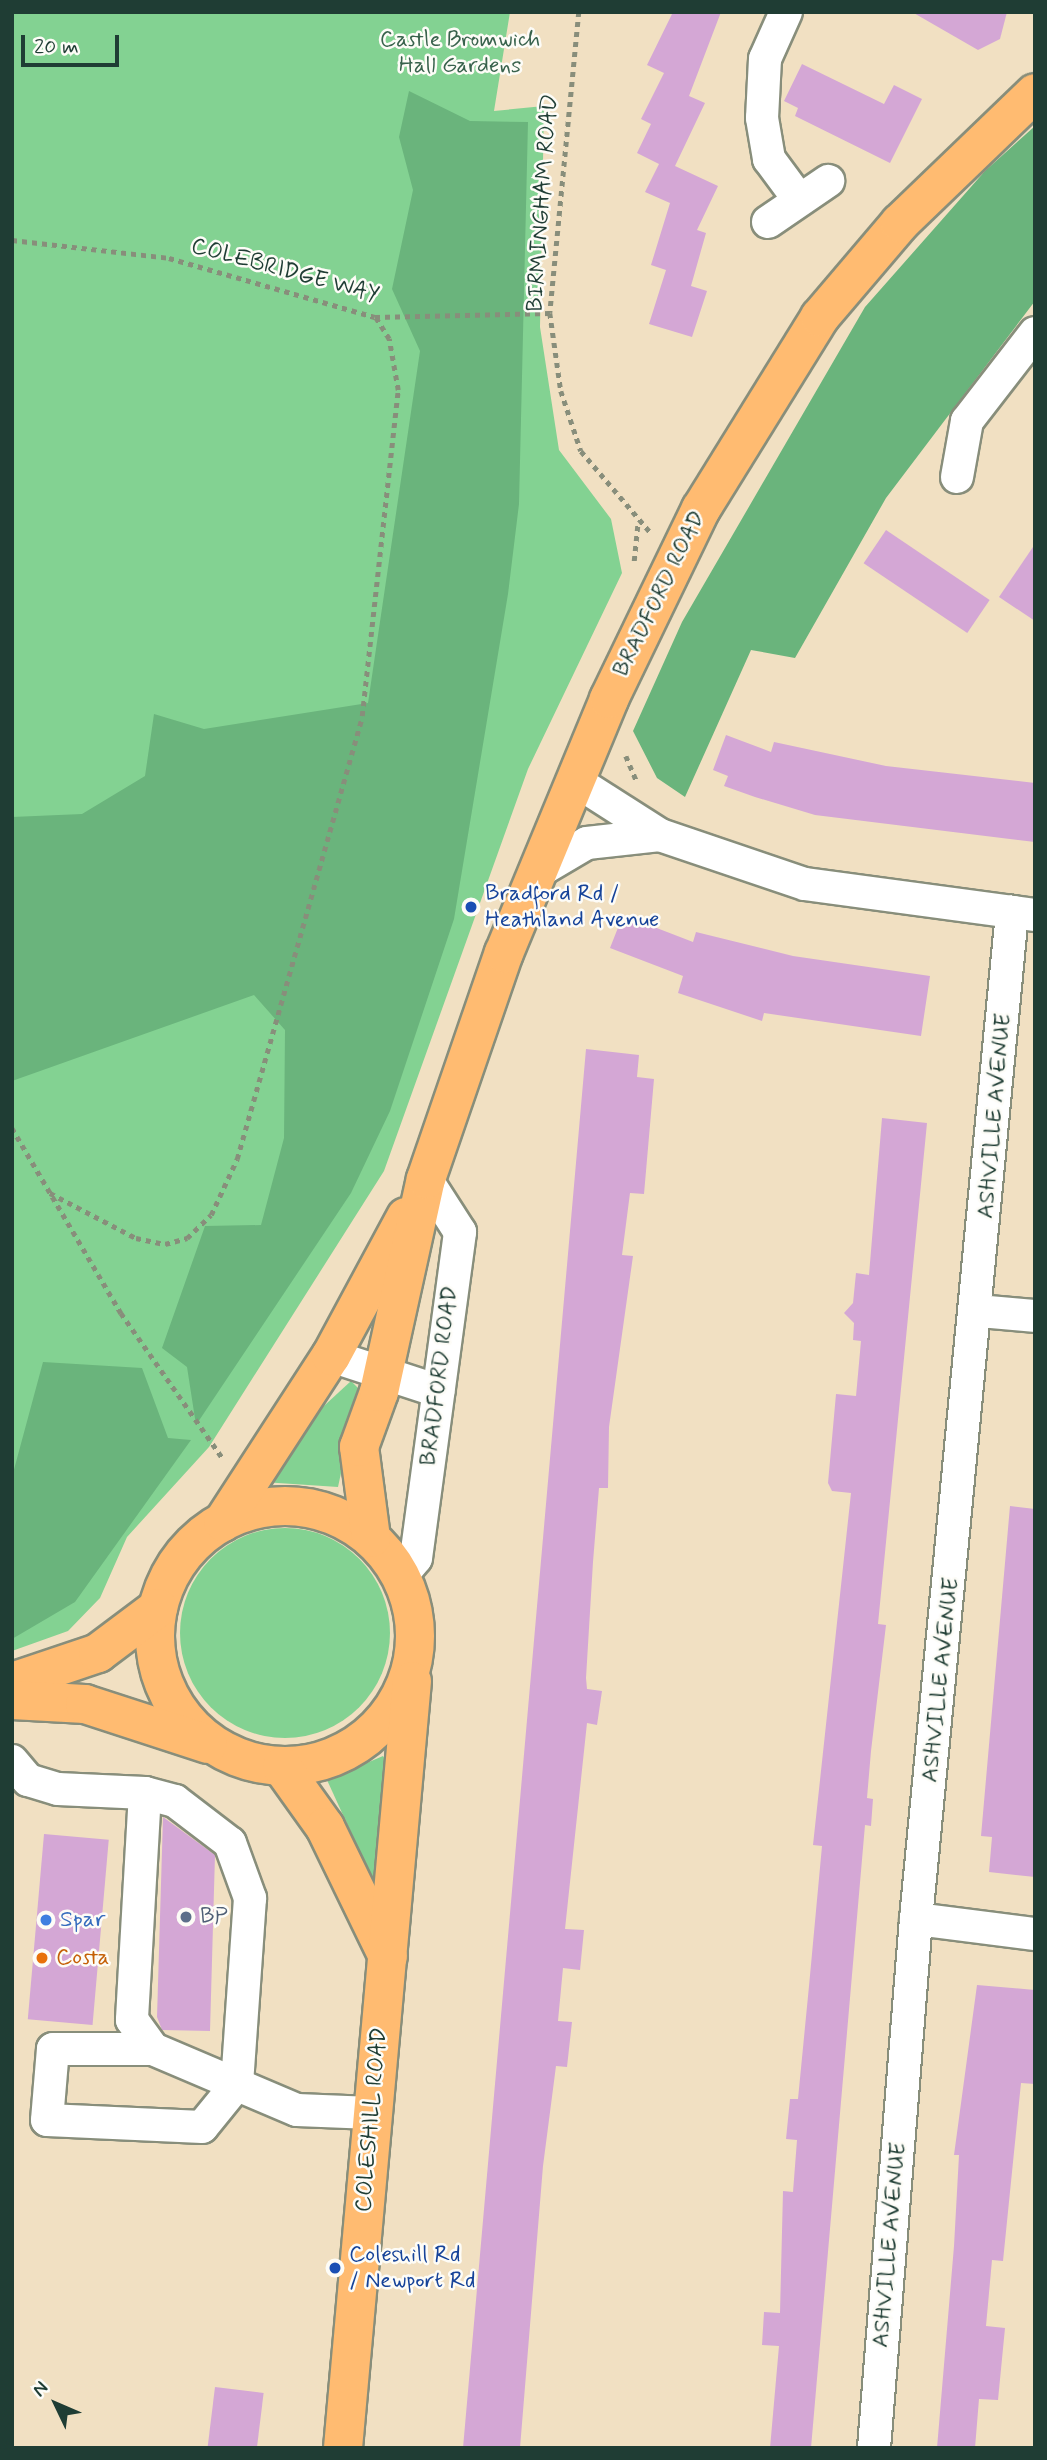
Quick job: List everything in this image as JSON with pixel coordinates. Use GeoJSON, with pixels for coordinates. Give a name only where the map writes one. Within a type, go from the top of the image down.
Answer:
{"type":"FeatureCollection","features":[{"type":"Feature","properties":{"kind":"main road","name":"BRADFORD ROAD"},"geometry":{"type":"LineString","coordinates":[[371,1538],[359,1447],[384,1370],[426,1180],[536,873],[574,780],[676,555],[820,317],[900,223],[1035,93]]}},
{"type":"Feature","properties":{"kind":"main road","name":"BRADFORD ROAD"},"geometry":{"type":"LineString","coordinates":[[223,1521],[331,1356],[426,1180]]}},
{"type":"Feature","properties":{"kind":"main road"},"geometry":{"type":"LineString","coordinates":[[214,1746],[185,1719],[164,1685],[155,1647],[158,1608],[181,1558],[223,1521],[253,1510],[315,1509],[371,1538]]}},
{"type":"Feature","properties":{"kind":"main road","name":"COLESHILL ROAD"},"geometry":{"type":"LineString","coordinates":[[343,2448],[415,1651],[414,1612],[401,1576],[371,1538]]}},
{"type":"Feature","properties":{"kind":"main road"},"geometry":{"type":"LineString","coordinates":[[12,1682],[98,1653],[158,1608]]}},
{"type":"Feature","properties":{"kind":"main road"},"geometry":{"type":"LineString","coordinates":[[12,1700],[85,1704],[282,1767],[313,1764],[370,1735],[392,1711],[415,1651]]}},
{"type":"Feature","properties":{"kind":"main road"},"geometry":{"type":"LineString","coordinates":[[282,1767],[325,1827],[389,1959]]}},
{"type":"Feature","properties":{"kind":"street"},"geometry":{"type":"LineString","coordinates":[[786,12],[765,59],[762,118],[769,159],[797,197]]}},
{"type":"Feature","properties":{"kind":"street"},"geometry":{"type":"LineString","coordinates":[[768,222],[797,197],[828,181]]}},
{"type":"Feature","properties":{"kind":"street"},"geometry":{"type":"LineString","coordinates":[[957,477],[967,421],[1035,333]]}},
{"type":"Feature","properties":{"kind":"street"},"geometry":{"type":"LineString","coordinates":[[574,780],[660,835],[805,884],[1024,914]]}},
{"type":"Feature","properties":{"kind":"street"},"geometry":{"type":"LineString","coordinates":[[536,873],[587,843],[660,835]]}},
{"type":"Feature","properties":{"kind":"street","name":"ASHVILLE AVENUE"},"geometry":{"type":"LineString","coordinates":[[874,2448],[916,1919],[979,1311],[1024,914]]}},
{"type":"Feature","properties":{"kind":"street","name":"BRADFORD ROAD"},"geometry":{"type":"LineString","coordinates":[[401,1576],[416,1558],[460,1233],[426,1180]]}},
{"type":"Feature","properties":{"kind":"street"},"geometry":{"type":"LineString","coordinates":[[401,1299],[448,1313]]}},
{"type":"Feature","properties":{"kind":"street"},"geometry":{"type":"LineString","coordinates":[[979,1311],[1035,1316]]}},
{"type":"Feature","properties":{"kind":"street"},"geometry":{"type":"LineString","coordinates":[[331,1356],[384,1370],[439,1391]]}},
{"type":"Feature","properties":{"kind":"street"},"geometry":{"type":"LineString","coordinates":[[12,1761],[28,1780],[58,1789],[145,1793],[175,1801],[230,1843],[250,1898],[237,2084],[202,2127],[47,2120],[53,2049],[153,2049],[237,2084],[297,2110],[372,2113]]}},
{"type":"Feature","properties":{"kind":"street"},"geometry":{"type":"LineString","coordinates":[[145,1793],[132,2020],[153,2049]]}},
{"type":"Feature","properties":{"kind":"street"},"geometry":{"type":"LineString","coordinates":[[916,1919],[1035,1934]]}},
{"type":"Feature","properties":{"kind":"path","name":"BIRMINGHAM ROAD"},"geometry":{"type":"LineString","coordinates":[[579,12],[564,119],[550,313],[561,391],[581,451],[653,534]]}},
{"type":"Feature","properties":{"kind":"path","name":"COLEBRIDGE WAY"},"geometry":{"type":"LineString","coordinates":[[12,240],[169,258],[374,317],[550,313]]}},
{"type":"Feature","properties":{"kind":"path"},"geometry":{"type":"LineString","coordinates":[[50,1193],[136,1238],[165,1244],[187,1238],[211,1215],[237,1159],[362,716],[398,390],[390,339],[374,317]]}},
{"type":"Feature","properties":{"kind":"path"},"geometry":{"type":"LineString","coordinates":[[12,1128],[209,1447],[248,1482]]}},
{"type":"Feature","properties":{"kind":"green space","name":"Castle Bromwich Hall Gardens"},"geometry":{"type":"Polygon","coordinates":[[[12,12],[510,12],[494,111],[544,106],[540,327],[559,450],[611,519],[622,573],[528,769],[384,1171],[209,1447],[127,1537],[100,1598],[68,1631],[12,1651],[12,12]]]}},
{"type":"Feature","properties":{"kind":"green space"},"geometry":{"type":"Polygon","coordinates":[[[409,91],[470,121],[528,122],[519,504],[508,594],[454,919],[390,1111],[351,1193],[196,1425],[187,1367],[162,1348],[205,1226],[261,1225],[284,1138],[285,1030],[254,995],[12,1081],[12,817],[82,814],[145,776],[154,714],[204,729],[368,703],[420,351],[392,289],[413,190],[399,137],[409,91]]]}},
{"type":"Feature","properties":{"kind":"green space"},"geometry":{"type":"Polygon","coordinates":[[[1035,126],[1035,301],[886,498],[795,658],[751,650],[685,797],[657,778],[633,731],[682,622],[865,307],[985,171],[1035,126]]]}},
{"type":"Feature","properties":{"kind":"green space"},"geometry":{"type":"Polygon","coordinates":[[[43,1362],[142,1368],[168,1438],[191,1440],[75,1602],[12,1639],[12,1477],[43,1362]]]}},
{"type":"Feature","properties":{"kind":"green space"},"geometry":{"type":"Polygon","coordinates":[[[351,1381],[359,1389],[338,1487],[263,1482],[300,1428],[351,1381]]]}},
{"type":"Feature","properties":{"kind":"green space"},"geometry":{"type":"Polygon","coordinates":[[[285,1528],[325,1536],[359,1559],[382,1593],[390,1633],[382,1673],[359,1707],[325,1730],[285,1738],[245,1730],[211,1707],[188,1673],[180,1633],[188,1593],[211,1559],[245,1536],[285,1528]]]}},
{"type":"Feature","properties":{"kind":"green space"},"geometry":{"type":"Polygon","coordinates":[[[383,1756],[387,1762],[381,1898],[327,1780],[383,1756]]]}},
{"type":"Feature","properties":{"kind":"building"},"geometry":{"type":"Polygon","coordinates":[[[673,12],[721,12],[689,96],[705,103],[675,166],[718,186],[697,230],[706,233],[691,286],[707,291],[692,337],[649,324],[666,270],[651,265],[670,203],[645,192],[659,164],[637,153],[651,124],[641,119],[664,73],[647,65],[673,12]]]}},
{"type":"Feature","properties":{"kind":"building"},"geometry":{"type":"Polygon","coordinates":[[[912,12],[1007,12],[1000,39],[978,50],[912,12]]]}},
{"type":"Feature","properties":{"kind":"building"},"geometry":{"type":"Polygon","coordinates":[[[802,64],[884,104],[894,85],[922,99],[890,163],[795,116],[798,108],[784,101],[802,64]]]}},
{"type":"Feature","properties":{"kind":"building"},"geometry":{"type":"Polygon","coordinates":[[[886,530],[990,600],[967,633],[864,563],[886,530]]]}},
{"type":"Feature","properties":{"kind":"building"},"geometry":{"type":"Polygon","coordinates":[[[1035,544],[1035,621],[999,597],[1035,544]]]}},
{"type":"Feature","properties":{"kind":"building"},"geometry":{"type":"Polygon","coordinates":[[[726,735],[771,752],[774,742],[886,766],[1035,783],[1035,842],[815,815],[755,797],[724,786],[728,776],[713,770],[726,735]]]}},
{"type":"Feature","properties":{"kind":"building"},"geometry":{"type":"Polygon","coordinates":[[[623,915],[693,942],[696,932],[793,956],[930,976],[921,1036],[764,1013],[762,1021],[678,993],[683,976],[610,948],[623,915]]]}},
{"type":"Feature","properties":{"kind":"building"},"geometry":{"type":"Polygon","coordinates":[[[586,1049],[639,1055],[637,1077],[654,1079],[644,1194],[630,1193],[622,1255],[633,1256],[609,1427],[608,1488],[599,1488],[586,1678],[587,1689],[602,1691],[597,1725],[587,1723],[565,1929],[584,1930],[580,1970],[563,1968],[558,2021],[572,2022],[567,2067],[556,2066],[543,2166],[520,2448],[463,2448],[586,1049]]]}},
{"type":"Feature","properties":{"kind":"building"},"geometry":{"type":"Polygon","coordinates":[[[882,1118],[927,1123],[878,1624],[886,1625],[867,1798],[873,1799],[871,1826],[865,1825],[811,2448],[770,2448],[779,2346],[762,2345],[764,2312],[780,2313],[783,2191],[793,2192],[797,2140],[786,2139],[790,2099],[798,2099],[822,1846],[813,1845],[851,1493],[832,1491],[828,1483],[836,1394],[856,1396],[861,1341],[853,1340],[854,1323],[844,1313],[853,1303],[856,1273],[869,1275],[882,1118]]]}},
{"type":"Feature","properties":{"kind":"building"},"geometry":{"type":"Polygon","coordinates":[[[1010,1506],[1035,1509],[1035,1877],[989,1872],[992,1837],[981,1836],[1010,1506]]]}},
{"type":"Feature","properties":{"kind":"building","name":"BP"},"geometry":{"type":"Polygon","coordinates":[[[163,1817],[215,1855],[210,2031],[162,2030],[157,2017],[163,1817]]]}},
{"type":"Feature","properties":{"kind":"building"},"geometry":{"type":"Polygon","coordinates":[[[44,1834],[109,1840],[93,2025],[28,2019],[44,1834]]]}},
{"type":"Feature","properties":{"kind":"building"},"geometry":{"type":"Polygon","coordinates":[[[977,1985],[1035,1990],[1035,2084],[1021,2083],[1003,2261],[992,2260],[986,2326],[1005,2328],[998,2400],[979,2399],[975,2448],[937,2448],[954,2246],[959,2155],[954,2155],[977,1985]]]}},
{"type":"Feature","properties":{"kind":"building"},"geometry":{"type":"Polygon","coordinates":[[[215,2387],[264,2393],[257,2448],[208,2448],[215,2387]]]}},
{"type":"Feature","properties":{"kind":"place","name":"Bradford Rd / Heathland Avenue"},"geometry":{"type":"Point","coordinates":[471,907]}},
{"type":"Feature","properties":{"kind":"place","name":"BP"},"geometry":{"type":"Point","coordinates":[186,1917]}},
{"type":"Feature","properties":{"kind":"place","name":"Spar"},"geometry":{"type":"Point","coordinates":[46,1920]}},
{"type":"Feature","properties":{"kind":"place","name":"Costa"},"geometry":{"type":"Point","coordinates":[42,1958]}},
{"type":"Feature","properties":{"kind":"place","name":"Coleshill Rd / Newport Rd"},"geometry":{"type":"Point","coordinates":[335,2268]}}]}
